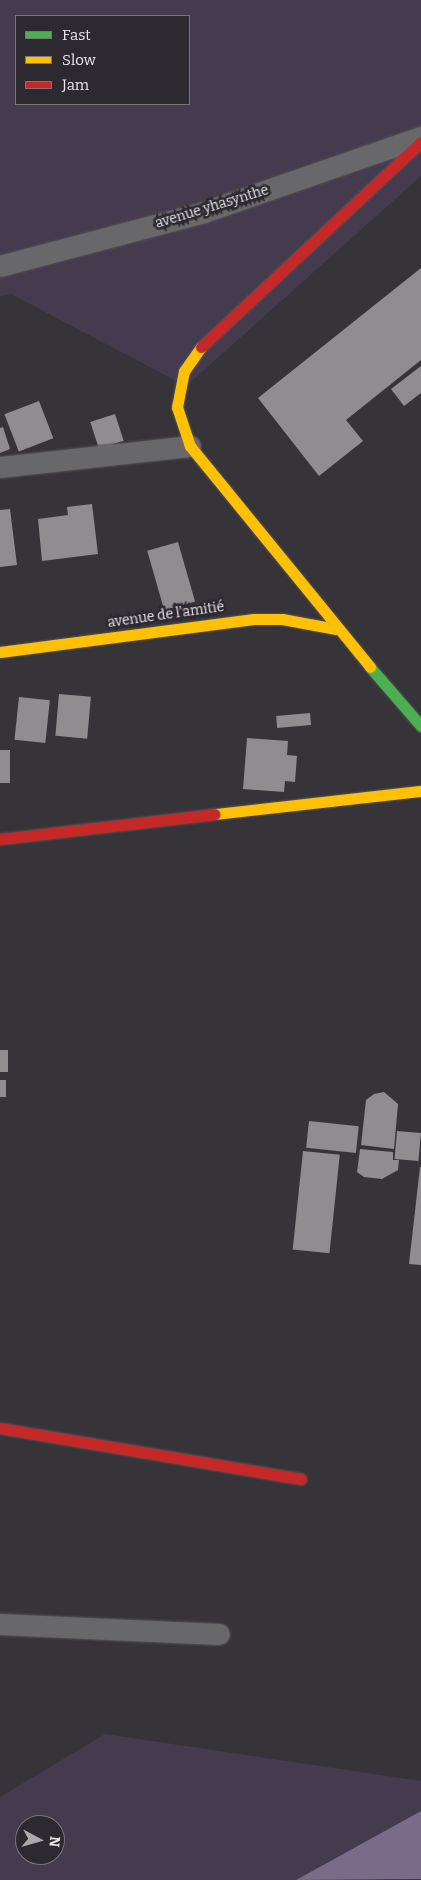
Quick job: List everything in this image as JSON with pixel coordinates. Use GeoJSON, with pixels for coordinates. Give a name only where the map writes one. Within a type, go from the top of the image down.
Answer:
{"type":"FeatureCollection","features":[{"type":"Feature","properties":{"kind":"street","name":"avenue yhasynthe"},"geometry":{"type":"LineString","coordinates":[[0,266],[204,212],[421,137]]}},
{"type":"Feature","properties":{"kind":"street"},"geometry":{"type":"LineString","coordinates":[[421,142],[194,354],[184,371],[177,407],[190,446],[336,629],[421,726]]}},
{"type":"Feature","properties":{"kind":"street"},"geometry":{"type":"LineString","coordinates":[[0,467],[190,446]]}},
{"type":"Feature","properties":{"kind":"street","name":"avenue de l'amitié"},"geometry":{"type":"LineString","coordinates":[[0,652],[254,619],[282,619],[336,629]]}},
{"type":"Feature","properties":{"kind":"street"},"geometry":{"type":"LineString","coordinates":[[0,839],[421,791]]}},
{"type":"Feature","properties":{"kind":"street"},"geometry":{"type":"LineString","coordinates":[[0,1428],[301,1479]]}},
{"type":"Feature","properties":{"kind":"street"},"geometry":{"type":"LineString","coordinates":[[0,1624],[218,1634]]}},
{"type":"Feature","properties":{"kind":"shaded area"},"geometry":{"type":"Polygon","coordinates":[[[0,0],[421,0],[421,176],[186,386],[11,294],[0,296],[0,0]]]}},
{"type":"Feature","properties":{"kind":"shaded area"},"geometry":{"type":"Polygon","coordinates":[[[105,1734],[421,1781],[421,1811],[296,1880],[0,1880],[0,1797],[105,1734]]]}},
{"type":"Feature","properties":{"kind":"shaded area"},"geometry":{"type":"Polygon","coordinates":[[[421,1811],[421,1879],[296,1880],[421,1811]]]}},
{"type":"Feature","properties":{"kind":"building"},"geometry":{"type":"Polygon","coordinates":[[[421,268],[421,360],[346,420],[363,441],[319,476],[258,398],[421,268]]]}},
{"type":"Feature","properties":{"kind":"building"},"geometry":{"type":"Polygon","coordinates":[[[421,366],[421,393],[404,406],[391,389],[421,366]]]}},
{"type":"Feature","properties":{"kind":"building"},"geometry":{"type":"Polygon","coordinates":[[[39,401],[53,438],[19,452],[4,414],[39,401]]]}},
{"type":"Feature","properties":{"kind":"building"},"geometry":{"type":"Polygon","coordinates":[[[115,414],[124,441],[99,449],[90,422],[115,414]]]}},
{"type":"Feature","properties":{"kind":"building"},"geometry":{"type":"Polygon","coordinates":[[[3,427],[10,449],[0,453],[0,428],[3,427]]]}},
{"type":"Feature","properties":{"kind":"building"},"geometry":{"type":"Polygon","coordinates":[[[92,504],[98,554],[42,561],[38,519],[68,515],[67,507],[92,504]]]}},
{"type":"Feature","properties":{"kind":"building"},"geometry":{"type":"Polygon","coordinates":[[[10,509],[17,565],[0,567],[0,510],[10,509]]]}},
{"type":"Feature","properties":{"kind":"building"},"geometry":{"type":"Polygon","coordinates":[[[178,542],[195,602],[164,610],[147,551],[178,542]]]}},
{"type":"Feature","properties":{"kind":"building"},"geometry":{"type":"Polygon","coordinates":[[[59,694],[91,697],[87,739],[55,736],[59,694]]]}},
{"type":"Feature","properties":{"kind":"building"},"geometry":{"type":"Polygon","coordinates":[[[19,697],[50,700],[45,743],[15,740],[19,697]]]}},
{"type":"Feature","properties":{"kind":"building"},"geometry":{"type":"Polygon","coordinates":[[[310,713],[311,725],[277,728],[276,716],[310,713]]]}},
{"type":"Feature","properties":{"kind":"building"},"geometry":{"type":"Polygon","coordinates":[[[247,738],[288,741],[287,755],[297,756],[295,782],[285,781],[284,792],[243,789],[247,738]]]}},
{"type":"Feature","properties":{"kind":"building"},"geometry":{"type":"Polygon","coordinates":[[[0,750],[10,750],[10,783],[0,783],[0,750]]]}},
{"type":"Feature","properties":{"kind":"building"},"geometry":{"type":"Polygon","coordinates":[[[0,1050],[8,1050],[8,1072],[0,1072],[0,1050]]]}},
{"type":"Feature","properties":{"kind":"building"},"geometry":{"type":"Polygon","coordinates":[[[0,1080],[6,1080],[6,1097],[0,1097],[0,1080]]]}},
{"type":"Feature","properties":{"kind":"building"},"geometry":{"type":"Polygon","coordinates":[[[384,1092],[398,1104],[394,1149],[361,1145],[366,1100],[374,1094],[384,1092]]]}},
{"type":"Feature","properties":{"kind":"building"},"geometry":{"type":"Polygon","coordinates":[[[309,1121],[359,1126],[356,1153],[306,1148],[309,1121]]]}},
{"type":"Feature","properties":{"kind":"building"},"geometry":{"type":"Polygon","coordinates":[[[397,1131],[421,1133],[418,1161],[395,1159],[397,1131]]]}},
{"type":"Feature","properties":{"kind":"building"},"geometry":{"type":"Polygon","coordinates":[[[360,1149],[393,1152],[393,1160],[399,1160],[398,1170],[382,1179],[364,1177],[357,1172],[360,1149]]]}},
{"type":"Feature","properties":{"kind":"building"},"geometry":{"type":"Polygon","coordinates":[[[303,1151],[340,1155],[329,1253],[293,1249],[303,1151]]]}},
{"type":"Feature","properties":{"kind":"building"},"geometry":{"type":"Polygon","coordinates":[[[421,1167],[421,1265],[409,1264],[421,1167]]]}},
{"type":"Feature","properties":{"kind":"traffic: fast"},"geometry":{"type":"LineString","coordinates":[[370,667],[421,726]]}},
{"type":"Feature","properties":{"kind":"traffic: slow"},"geometry":{"type":"LineString","coordinates":[[201,347],[184,371],[177,407],[190,446],[370,667]]}},
{"type":"Feature","properties":{"kind":"traffic: slow"},"geometry":{"type":"LineString","coordinates":[[0,652],[254,619],[282,619],[336,629]]}},
{"type":"Feature","properties":{"kind":"traffic: slow"},"geometry":{"type":"LineString","coordinates":[[215,814],[421,791]]}},
{"type":"Feature","properties":{"kind":"traffic: jam"},"geometry":{"type":"LineString","coordinates":[[201,347],[421,142]]}},
{"type":"Feature","properties":{"kind":"traffic: jam"},"geometry":{"type":"LineString","coordinates":[[0,839],[215,814]]}},
{"type":"Feature","properties":{"kind":"traffic: jam"},"geometry":{"type":"LineString","coordinates":[[0,1428],[301,1479]]}}]}
